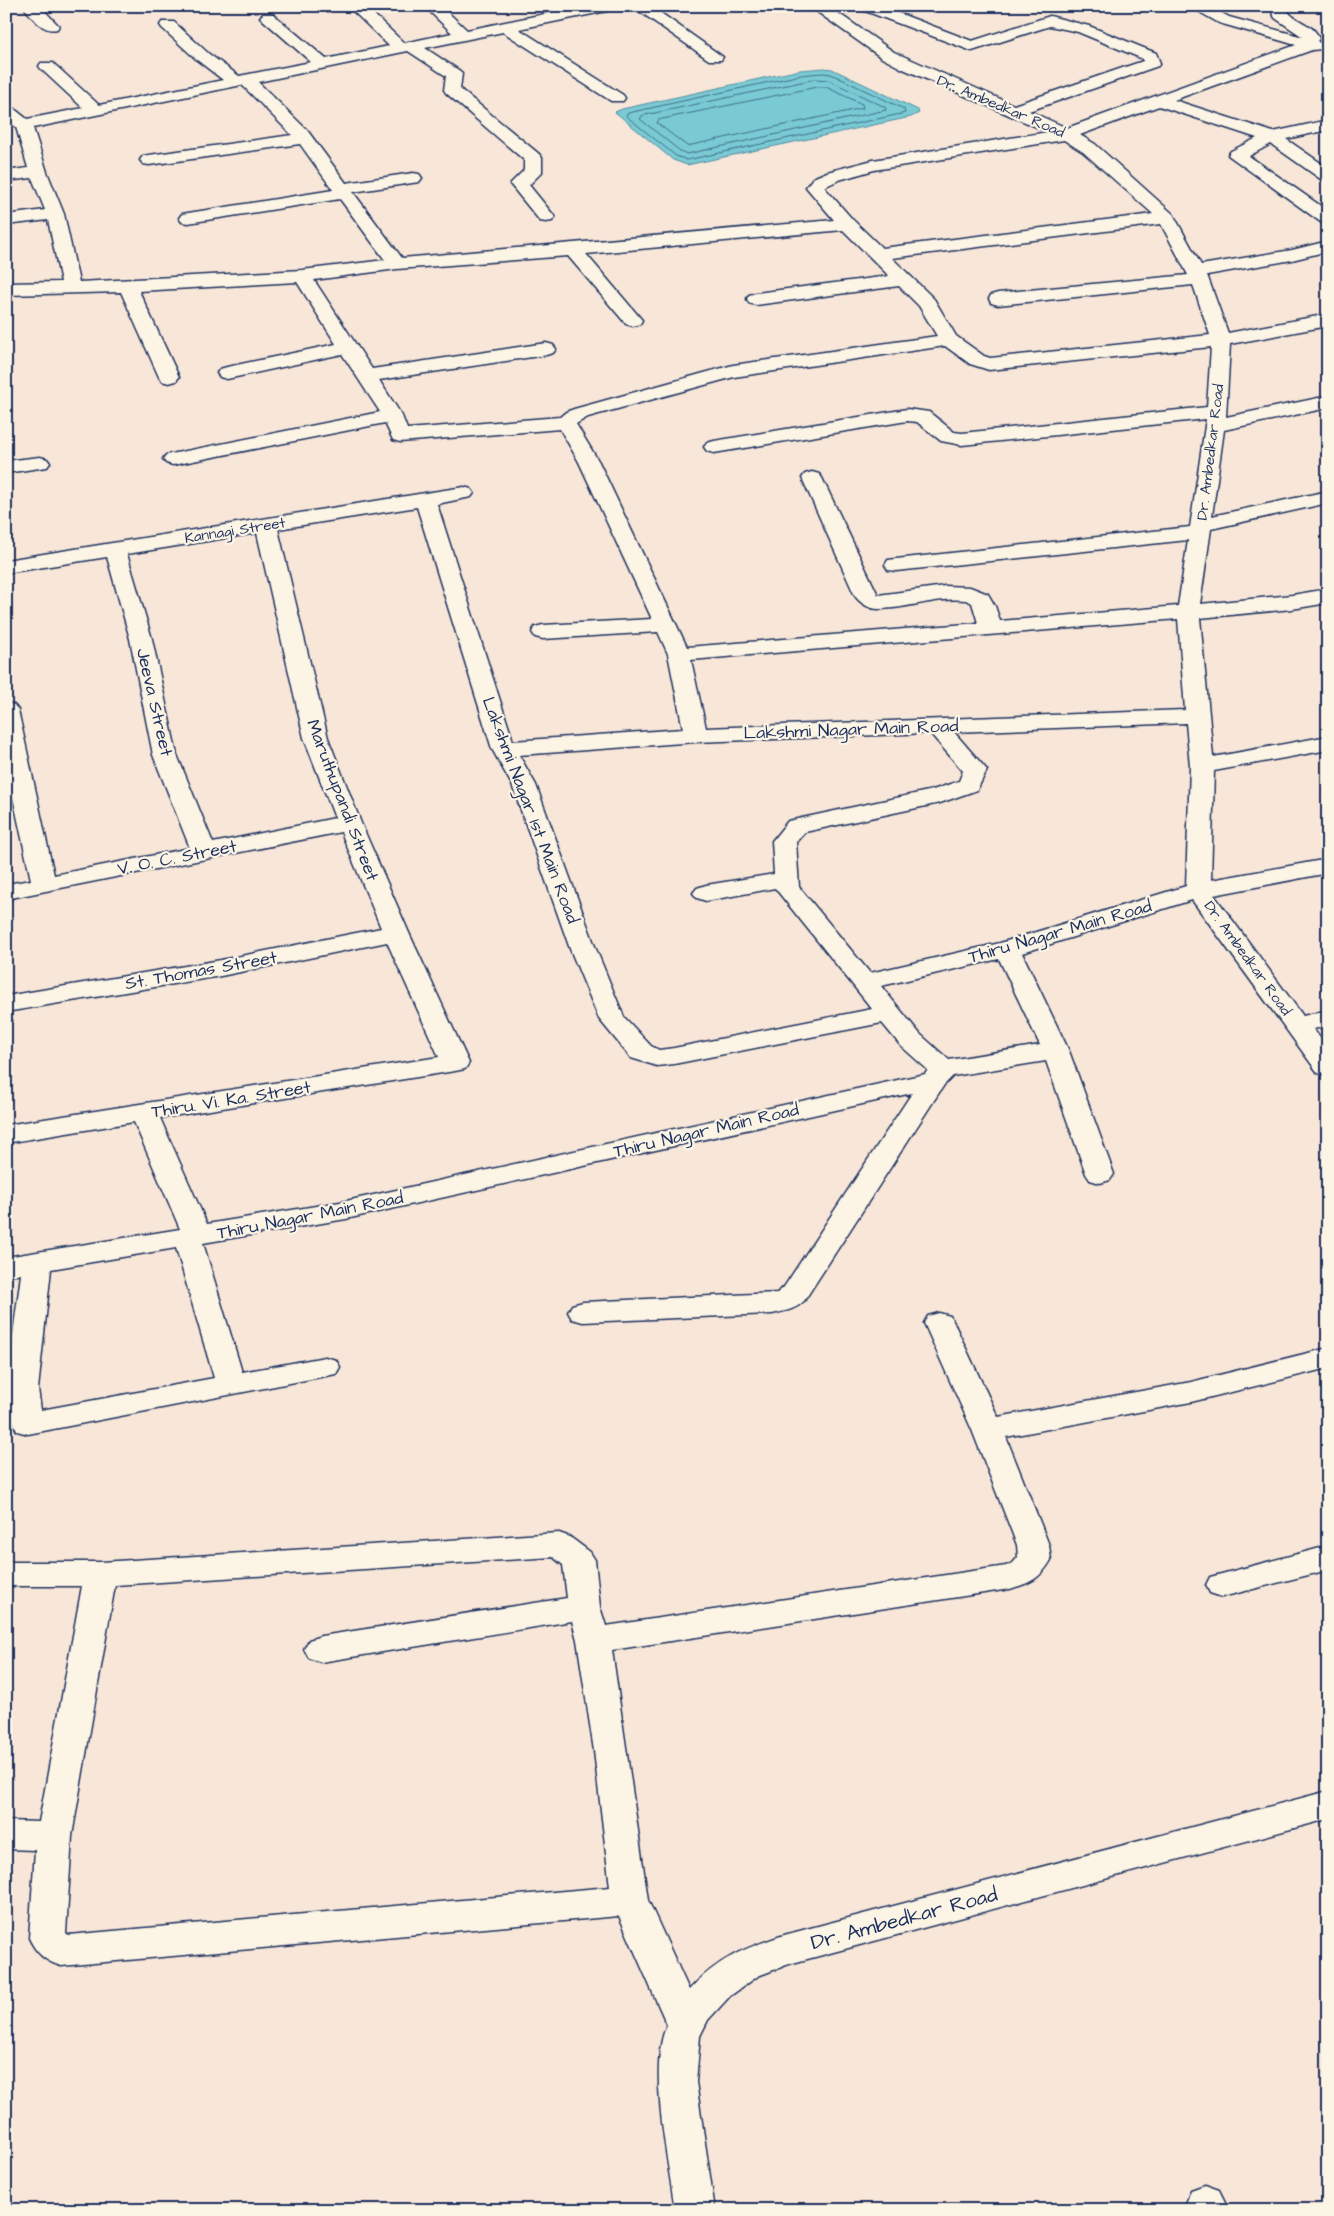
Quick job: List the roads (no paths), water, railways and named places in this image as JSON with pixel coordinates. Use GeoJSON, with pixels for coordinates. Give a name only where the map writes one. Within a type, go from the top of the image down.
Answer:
{"type":"FeatureCollection","features":[{"type":"Feature","properties":{"kind":"street"},"geometry":{"type":"LineString","coordinates":[[31,6],[51,26]]}},
{"type":"Feature","properties":{"kind":"street"},"geometry":{"type":"LineString","coordinates":[[432,6],[464,35]]}},
{"type":"Feature","properties":{"kind":"street"},"geometry":{"type":"LineString","coordinates":[[530,6],[545,19]]}},
{"type":"Feature","properties":{"kind":"street"},"geometry":{"type":"LineString","coordinates":[[24,125],[608,6]]}},
{"type":"Feature","properties":{"kind":"street"},"geometry":{"type":"LineString","coordinates":[[640,6],[715,56]]}},
{"type":"Feature","properties":{"kind":"street"},"geometry":{"type":"LineString","coordinates":[[823,10],[864,6],[972,46],[1050,21],[1083,29],[1150,56],[1152,63],[1014,111]]}},
{"type":"Feature","properties":{"kind":"street"},"geometry":{"type":"LineString","coordinates":[[1197,6],[1224,20],[1328,49]]}},
{"type":"Feature","properties":{"kind":"street"},"geometry":{"type":"LineString","coordinates":[[1277,6],[1280,15],[1310,34],[1311,45]]}},
{"type":"Feature","properties":{"kind":"street"},"geometry":{"type":"LineString","coordinates":[[359,9],[406,47],[454,74],[452,90],[533,158],[534,172],[519,184],[546,217]]}},
{"type":"Feature","properties":{"kind":"street","name":"Dr. Ambedkar Road"},"geometry":{"type":"LineString","coordinates":[[823,10],[888,55],[907,65],[1067,134],[1089,148],[1167,218],[1198,275],[1221,340],[1216,419],[1188,612],[1202,766],[1198,890],[1220,923],[1328,1067]]}},
{"type":"Feature","properties":{"kind":"street"},"geometry":{"type":"LineString","coordinates":[[268,17],[323,64]]}},
{"type":"Feature","properties":{"kind":"street"},"geometry":{"type":"LineString","coordinates":[[168,25],[203,57],[241,81],[304,138],[397,264]]}},
{"type":"Feature","properties":{"kind":"street"},"geometry":{"type":"LineString","coordinates":[[506,27],[617,98]]}},
{"type":"Feature","properties":{"kind":"street"},"geometry":{"type":"LineString","coordinates":[[1311,45],[1067,134],[873,165],[819,182],[816,187],[847,224],[927,303],[950,340],[977,360],[988,364],[1221,340],[1328,320]]}},
{"type":"Feature","properties":{"kind":"street"},"geometry":{"type":"LineString","coordinates":[[47,66],[95,110]]}},
{"type":"Feature","properties":{"kind":"street"},"geometry":{"type":"LineString","coordinates":[[1159,101],[1272,137],[1328,176]]}},
{"type":"Feature","properties":{"kind":"street"},"geometry":{"type":"LineString","coordinates":[[6,111],[24,125],[38,172],[55,214],[71,286]]}},
{"type":"Feature","properties":{"kind":"street"},"geometry":{"type":"LineString","coordinates":[[1328,125],[1272,137],[1237,155],[1328,219]]}},
{"type":"Feature","properties":{"kind":"street"},"geometry":{"type":"LineString","coordinates":[[149,160],[304,138]]}},
{"type":"Feature","properties":{"kind":"street"},"geometry":{"type":"LineString","coordinates":[[6,176],[38,172]]}},
{"type":"Feature","properties":{"kind":"street"},"geometry":{"type":"LineString","coordinates":[[188,218],[413,178]]}},
{"type":"Feature","properties":{"kind":"street"},"geometry":{"type":"LineString","coordinates":[[6,220],[55,214]]}},
{"type":"Feature","properties":{"kind":"street"},"geometry":{"type":"LineString","coordinates":[[878,254],[1167,218]]}},
{"type":"Feature","properties":{"kind":"street"},"geometry":{"type":"LineString","coordinates":[[6,289],[128,286],[302,276],[397,264],[847,224]]}},
{"type":"Feature","properties":{"kind":"street"},"geometry":{"type":"LineString","coordinates":[[998,299],[1198,275],[1328,246]]}},
{"type":"Feature","properties":{"kind":"street"},"geometry":{"type":"LineString","coordinates":[[572,249],[633,320]]}},
{"type":"Feature","properties":{"kind":"street"},"geometry":{"type":"LineString","coordinates":[[302,276],[392,416],[400,436],[566,423],[573,416],[581,413],[733,371],[950,340]]}},
{"type":"Feature","properties":{"kind":"street"},"geometry":{"type":"LineString","coordinates":[[756,299],[903,280]]}},
{"type":"Feature","properties":{"kind":"street"},"geometry":{"type":"LineString","coordinates":[[128,286],[169,377]]}},
{"type":"Feature","properties":{"kind":"street"},"geometry":{"type":"LineString","coordinates":[[227,373],[348,347]]}},
{"type":"Feature","properties":{"kind":"street"},"geometry":{"type":"LineString","coordinates":[[366,376],[546,349]]}},
{"type":"Feature","properties":{"kind":"street"},"geometry":{"type":"LineString","coordinates":[[714,446],[907,415],[922,416],[948,437],[962,439],[1216,419],[1328,402]]}},
{"type":"Feature","properties":{"kind":"street"},"geometry":{"type":"LineString","coordinates":[[173,460],[392,416]]}},
{"type":"Feature","properties":{"kind":"street"},"geometry":{"type":"LineString","coordinates":[[566,423],[589,462],[679,654],[696,735]]}},
{"type":"Feature","properties":{"kind":"street"},"geometry":{"type":"LineString","coordinates":[[6,468],[40,463]]}},
{"type":"Feature","properties":{"kind":"street"},"geometry":{"type":"LineString","coordinates":[[812,478],[866,596],[870,600],[880,602],[955,592],[969,592],[977,596],[982,603],[991,628]]}},
{"type":"Feature","properties":{"kind":"street","name":"Kannagi Street"},"geometry":{"type":"LineString","coordinates":[[6,566],[464,492]]}},
{"type":"Feature","properties":{"kind":"street"},"geometry":{"type":"LineString","coordinates":[[896,565],[1200,528],[1328,497]]}},
{"type":"Feature","properties":{"kind":"street","name":"Lakshmi Nagar 1st Main Road"},"geometry":{"type":"LineString","coordinates":[[425,499],[504,749],[524,785],[583,949],[612,1020],[641,1052],[657,1058],[889,1014]]}},
{"type":"Feature","properties":{"kind":"street","name":"Maruthupandi Street"},"geometry":{"type":"LineString","coordinates":[[266,524],[316,738],[349,823],[396,933],[455,1063]]}},
{"type":"Feature","properties":{"kind":"street","name":"Jeeva Street"},"geometry":{"type":"LineString","coordinates":[[115,549],[141,639],[164,754],[204,852]]}},
{"type":"Feature","properties":{"kind":"street"},"geometry":{"type":"LineString","coordinates":[[679,654],[1188,612],[1292,602],[1328,596]]}},
{"type":"Feature","properties":{"kind":"street"},"geometry":{"type":"LineString","coordinates":[[543,632],[665,625]]}},
{"type":"Feature","properties":{"kind":"street"},"geometry":{"type":"LineString","coordinates":[[6,710],[44,884]]}},
{"type":"Feature","properties":{"kind":"street","name":"Lakshmi Nagar Main Road"},"geometry":{"type":"LineString","coordinates":[[504,749],[696,735],[1198,716]]}},
{"type":"Feature","properties":{"kind":"street"},"geometry":{"type":"LineString","coordinates":[[583,1312],[772,1304],[786,1301],[794,1294],[940,1074],[787,888],[784,841],[798,826],[940,796],[969,785],[975,770],[936,726]]}},
{"type":"Feature","properties":{"kind":"street"},"geometry":{"type":"LineString","coordinates":[[1202,766],[1328,743]]}},
{"type":"Feature","properties":{"kind":"street","name":"V. O. C. Street"},"geometry":{"type":"LineString","coordinates":[[6,892],[349,823]]}},
{"type":"Feature","properties":{"kind":"street","name":"Thiru Nagar Main Road"},"geometry":{"type":"LineString","coordinates":[[864,982],[1007,949],[1198,890],[1328,866]]}},
{"type":"Feature","properties":{"kind":"street"},"geometry":{"type":"LineString","coordinates":[[706,892],[786,879]]}},
{"type":"Feature","properties":{"kind":"street","name":"St. Thomas Street"},"geometry":{"type":"LineString","coordinates":[[6,1004],[221,968],[396,933]]}},
{"type":"Feature","properties":{"kind":"street"},"geometry":{"type":"LineString","coordinates":[[1007,949],[1056,1050],[1100,1174]]}},
{"type":"Feature","properties":{"kind":"street"},"geometry":{"type":"LineString","coordinates":[[1297,1025],[1328,1018]]}},
{"type":"Feature","properties":{"kind":"street","name":"Thiru Nagar Main Road"},"geometry":{"type":"LineString","coordinates":[[6,1267],[346,1210],[940,1074],[1056,1050]]}},
{"type":"Feature","properties":{"kind":"street","name":"Thiru. Vi. Ka. Street"},"geometry":{"type":"LineString","coordinates":[[6,1134],[455,1063]]}},
{"type":"Feature","properties":{"kind":"street"},"geometry":{"type":"LineString","coordinates":[[144,1113],[192,1236],[231,1385]]}},
{"type":"Feature","properties":{"kind":"street"},"geometry":{"type":"LineString","coordinates":[[37,1262],[23,1389],[28,1423],[325,1367]]}},
{"type":"Feature","properties":{"kind":"street"},"geometry":{"type":"LineString","coordinates":[[594,1640],[1010,1577],[1025,1571],[1035,1560],[1033,1545],[988,1430],[939,1323]]}},
{"type":"Feature","properties":{"kind":"street"},"geometry":{"type":"LineString","coordinates":[[988,1430],[1190,1392],[1328,1358]]}},
{"type":"Feature","properties":{"kind":"street"},"geometry":{"type":"LineString","coordinates":[[6,1574],[100,1574],[559,1545],[579,1560],[584,1607],[594,1640],[611,1751],[630,1900],[686,2026]]}},
{"type":"Feature","properties":{"kind":"street"},"geometry":{"type":"LineString","coordinates":[[1222,1586],[1328,1558]]}},
{"type":"Feature","properties":{"kind":"street"},"geometry":{"type":"LineString","coordinates":[[100,1574],[54,1836],[47,1938],[61,1951],[630,1900]]}},
{"type":"Feature","properties":{"kind":"street"},"geometry":{"type":"LineString","coordinates":[[321,1649],[584,1607]]}},
{"type":"Feature","properties":{"kind":"street","name":"Dr. Ambedkar Road"},"geometry":{"type":"LineString","coordinates":[[695,2210],[677,2082],[681,2035],[695,2009],[717,1985],[745,1965],[784,1950],[1328,1804]]}},
{"type":"Feature","properties":{"kind":"street"},"geometry":{"type":"LineString","coordinates":[[6,1836],[54,1836]]}},
{"type":"Feature","properties":{"kind":"water"},"geometry":{"type":"Polygon","coordinates":[[[832,69],[918,110],[919,113],[911,117],[687,165],[673,160],[615,112],[800,70],[832,69]]]}}]}
